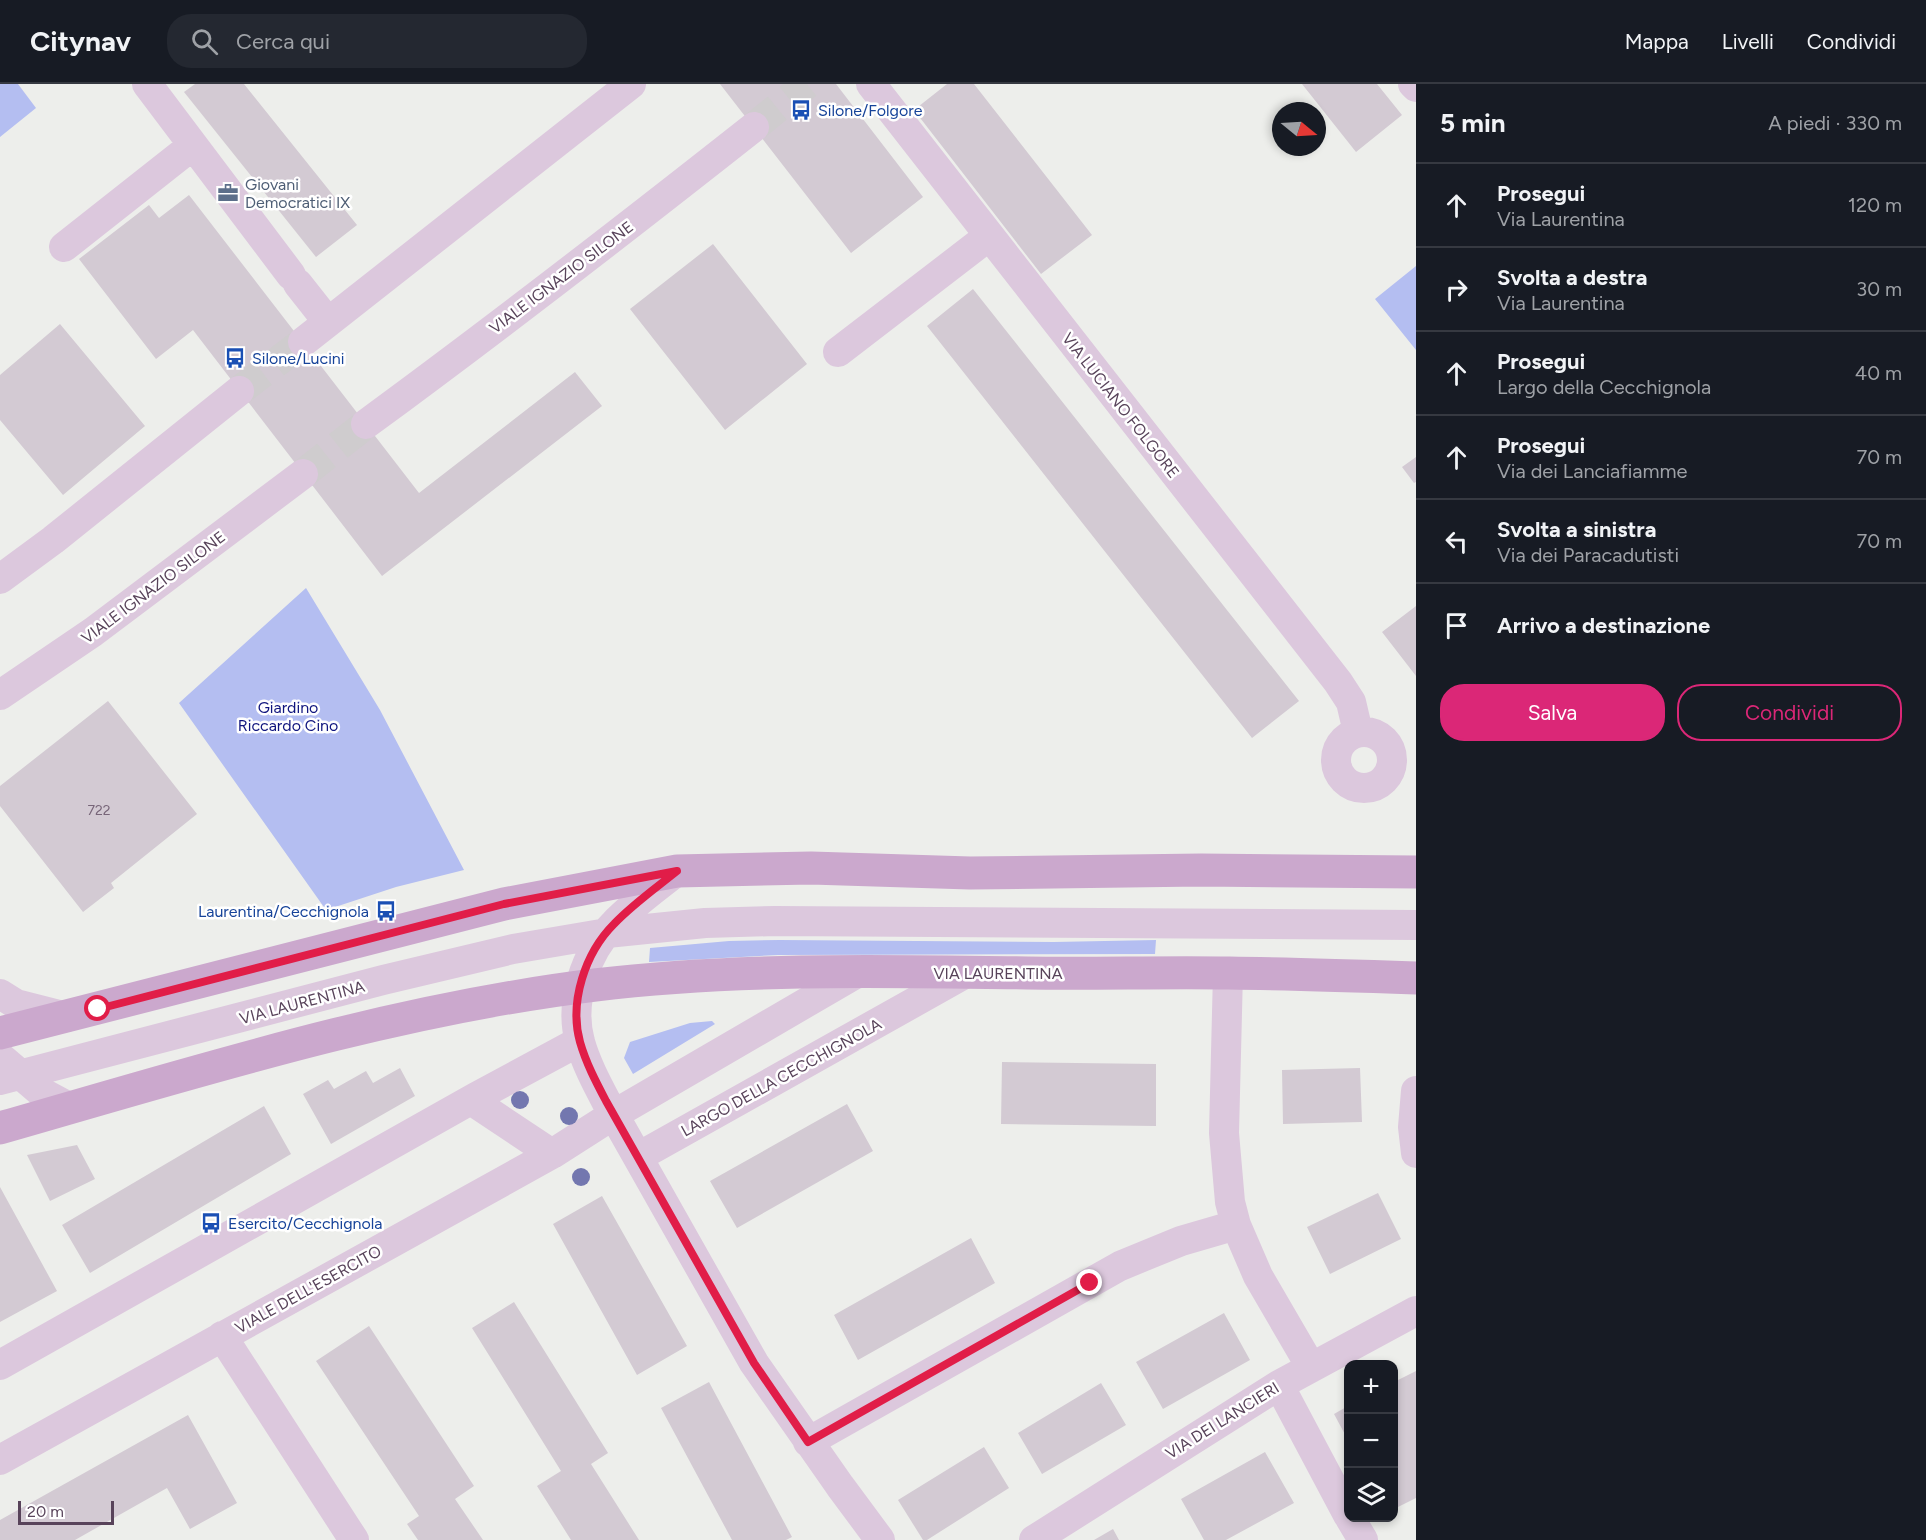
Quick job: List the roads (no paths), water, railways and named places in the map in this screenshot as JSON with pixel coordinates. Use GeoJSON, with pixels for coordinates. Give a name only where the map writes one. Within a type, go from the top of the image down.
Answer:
{"type":"FeatureCollection","features":[{"type":"Feature","properties":{"kind":"main road"},"geometry":{"type":"LineString","coordinates":[[0,1033],[504,904],[677,871],[830,868],[970,873],[1201,870],[1416,872]]}},
{"type":"Feature","properties":{"kind":"main road","name":"VIA LAURENTINA"},"geometry":{"type":"LineString","coordinates":[[0,1128],[299,1043],[443,1010],[580,988],[701,976],[857,973],[1228,973],[1416,978]]}},
{"type":"Feature","properties":{"kind":"street"},"geometry":{"type":"LineString","coordinates":[[147,84],[328,322]]}},
{"type":"Feature","properties":{"kind":"street"},"geometry":{"type":"LineString","coordinates":[[303,342],[632,84]]}},
{"type":"Feature","properties":{"kind":"street","name":"VIA LUCIANO FOLGORE"},"geometry":{"type":"LineString","coordinates":[[871,84],[1338,682],[1351,702],[1358,732]]}},
{"type":"Feature","properties":{"kind":"street","name":"VIALE IGNAZIO SILONE"},"geometry":{"type":"LineString","coordinates":[[366,424],[608,242],[754,127]]}},
{"type":"Feature","properties":{"kind":"street"},"geometry":{"type":"LineString","coordinates":[[64,247],[192,146]]}},
{"type":"Feature","properties":{"kind":"street"},"geometry":{"type":"LineString","coordinates":[[838,352],[989,236]]}},
{"type":"Feature","properties":{"kind":"street"},"geometry":{"type":"LineString","coordinates":[[0,579],[53,540],[239,391]]}},
{"type":"Feature","properties":{"kind":"street","name":"VIALE IGNAZIO SILONE"},"geometry":{"type":"LineString","coordinates":[[0,695],[93,632],[303,474]]}},
{"type":"Feature","properties":{"kind":"street"},"geometry":{"type":"LineString","coordinates":[[677,871],[621,916],[606,933],[585,970],[580,988],[577,1017],[580,1041],[592,1074],[613,1115],[754,1363],[808,1442],[880,1540]]}},
{"type":"Feature","properties":{"kind":"street","name":"VIA LAURENTINA"},"geometry":{"type":"LineString","coordinates":[[7,1071],[499,952],[606,933],[705,923],[775,921],[1416,924]]}},
{"type":"Feature","properties":{"kind":"street","name":"LARGO DELLA CECCHIGNOLA"},"geometry":{"type":"LineString","coordinates":[[638,1157],[968,972]]}},
{"type":"Feature","properties":{"kind":"street"},"geometry":{"type":"LineString","coordinates":[[613,1115],[857,973]]}},
{"type":"Feature","properties":{"kind":"street"},"geometry":{"type":"LineString","coordinates":[[1228,973],[1224,1142],[1230,1202],[1236,1225],[1258,1276],[1311,1367]]}},
{"type":"Feature","properties":{"kind":"street"},"geometry":{"type":"LineString","coordinates":[[0,994],[16,1004],[67,1017]]}},
{"type":"Feature","properties":{"kind":"street"},"geometry":{"type":"LineString","coordinates":[[0,1365],[580,1041]]}},
{"type":"Feature","properties":{"kind":"street"},"geometry":{"type":"LineString","coordinates":[[7,1071],[69,1107]]}},
{"type":"Feature","properties":{"kind":"street"},"geometry":{"type":"LineString","coordinates":[[1416,1091],[1413,1127],[1416,1153]]}},
{"type":"Feature","properties":{"kind":"street"},"geometry":{"type":"LineString","coordinates":[[471,1100],[552,1154]]}},
{"type":"Feature","properties":{"kind":"street","name":"VIALE DELL'ESERCITO"},"geometry":{"type":"LineString","coordinates":[[0,1460],[552,1154],[613,1115]]}},
{"type":"Feature","properties":{"kind":"street"},"geometry":{"type":"LineString","coordinates":[[808,1442],[1120,1266],[1181,1241],[1236,1225]]}},
{"type":"Feature","properties":{"kind":"street","name":"VIA DEI LANCIERI"},"geometry":{"type":"LineString","coordinates":[[1034,1540],[1279,1385],[1416,1311]]}},
{"type":"Feature","properties":{"kind":"street"},"geometry":{"type":"LineString","coordinates":[[222,1336],[354,1540]]}},
{"type":"Feature","properties":{"kind":"street"},"geometry":{"type":"LineString","coordinates":[[1279,1385],[1344,1507]]}},
{"type":"Feature","properties":{"kind":"street"},"geometry":{"type":"LineString","coordinates":[[1352,1522],[1363,1540]]}},
{"type":"Feature","properties":{"kind":"tunnel"},"geometry":{"type":"LineString","coordinates":[[754,127],[807,84]]}},
{"type":"Feature","properties":{"kind":"tunnel"},"geometry":{"type":"LineString","coordinates":[[239,391],[303,342]]}},
{"type":"Feature","properties":{"kind":"tunnel"},"geometry":{"type":"LineString","coordinates":[[303,474],[366,424]]}},
{"type":"Feature","properties":{"kind":"place","name":"Silone/Folgore"},"geometry":{"type":"Point","coordinates":[801,110]}},
{"type":"Feature","properties":{"kind":"place","name":"Giovani Democratici IX"},"geometry":{"type":"Point","coordinates":[228,193]}},
{"type":"Feature","properties":{"kind":"place","name":"Silone/Lucini"},"geometry":{"type":"Point","coordinates":[235,358]}},
{"type":"Feature","properties":{"kind":"place","name":"Laurentina/Cecchignola"},"geometry":{"type":"Point","coordinates":[386,911]}},
{"type":"Feature","properties":{"kind":"place","name":"Esercito/Cecchignola"},"geometry":{"type":"Point","coordinates":[211,1223]}},
{"type":"Feature","properties":{"kind":"park label","name":"Giardino Riccardo Cino"},"geometry":{"type":"Point","coordinates":[288,716]}}]}
